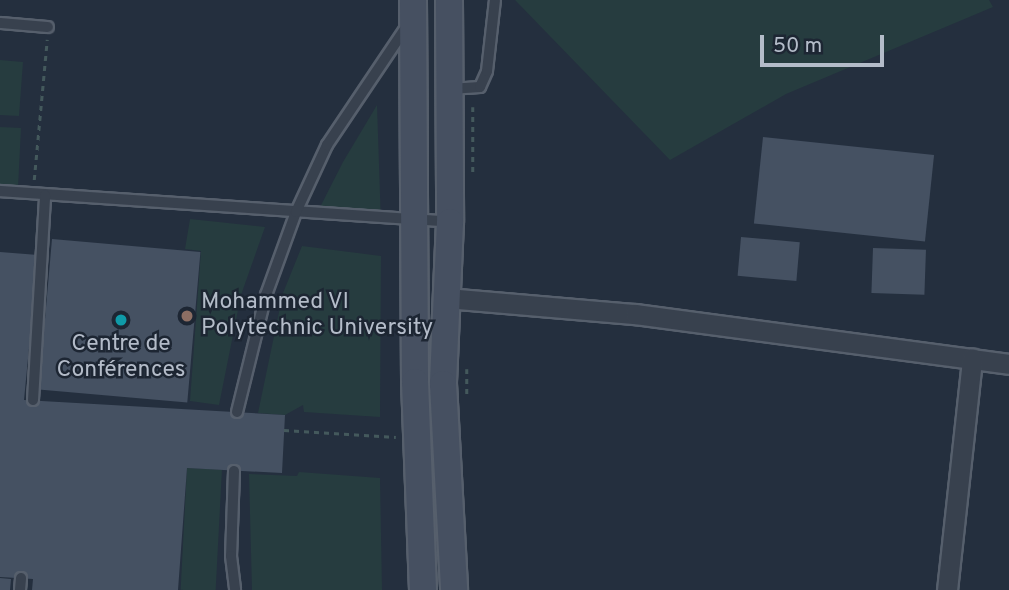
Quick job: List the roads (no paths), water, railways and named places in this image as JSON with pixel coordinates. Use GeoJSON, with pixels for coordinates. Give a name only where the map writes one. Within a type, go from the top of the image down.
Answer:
{"type":"FeatureCollection","features":[{"type":"Feature","properties":{"kind":"street"},"geometry":{"type":"LineString","coordinates":[[449,0],[450,222],[443,384],[453,590],[461,590]]}},
{"type":"Feature","properties":{"kind":"street"},"geometry":{"type":"LineString","coordinates":[[413,9],[417,438],[423,590]]}},
{"type":"Feature","properties":{"kind":"street"},"geometry":{"type":"LineString","coordinates":[[447,298],[635,314],[1009,364]]}},
{"type":"Feature","properties":{"kind":"street"},"geometry":{"type":"LineString","coordinates":[[947,590],[972,358]]}},
{"type":"Feature","properties":{"kind":"lane"},"geometry":{"type":"LineString","coordinates":[[449,89],[480,87],[487,71],[495,0]]}},
{"type":"Feature","properties":{"kind":"lane"},"geometry":{"type":"LineString","coordinates":[[237,412],[266,295],[296,212],[327,145],[413,9]]}},
{"type":"Feature","properties":{"kind":"lane"},"geometry":{"type":"LineString","coordinates":[[0,23],[48,27]]}},
{"type":"Feature","properties":{"kind":"lane"},"geometry":{"type":"LineString","coordinates":[[0,191],[450,222]]}},
{"type":"Feature","properties":{"kind":"lane"},"geometry":{"type":"LineString","coordinates":[[33,400],[45,195]]}},
{"type":"Feature","properties":{"kind":"lane"},"geometry":{"type":"LineString","coordinates":[[234,471],[231,556],[235,590]]}},
{"type":"Feature","properties":{"kind":"lane"},"geometry":{"type":"LineString","coordinates":[[20,590],[21,578]]}},
{"type":"Feature","properties":{"kind":"place","name":"Mohammed VI Polytechnic University"},"geometry":{"type":"Point","coordinates":[187,316]}},
{"type":"Feature","properties":{"kind":"place","name":"Centre de Conférences"},"geometry":{"type":"Point","coordinates":[121,320]}}]}
